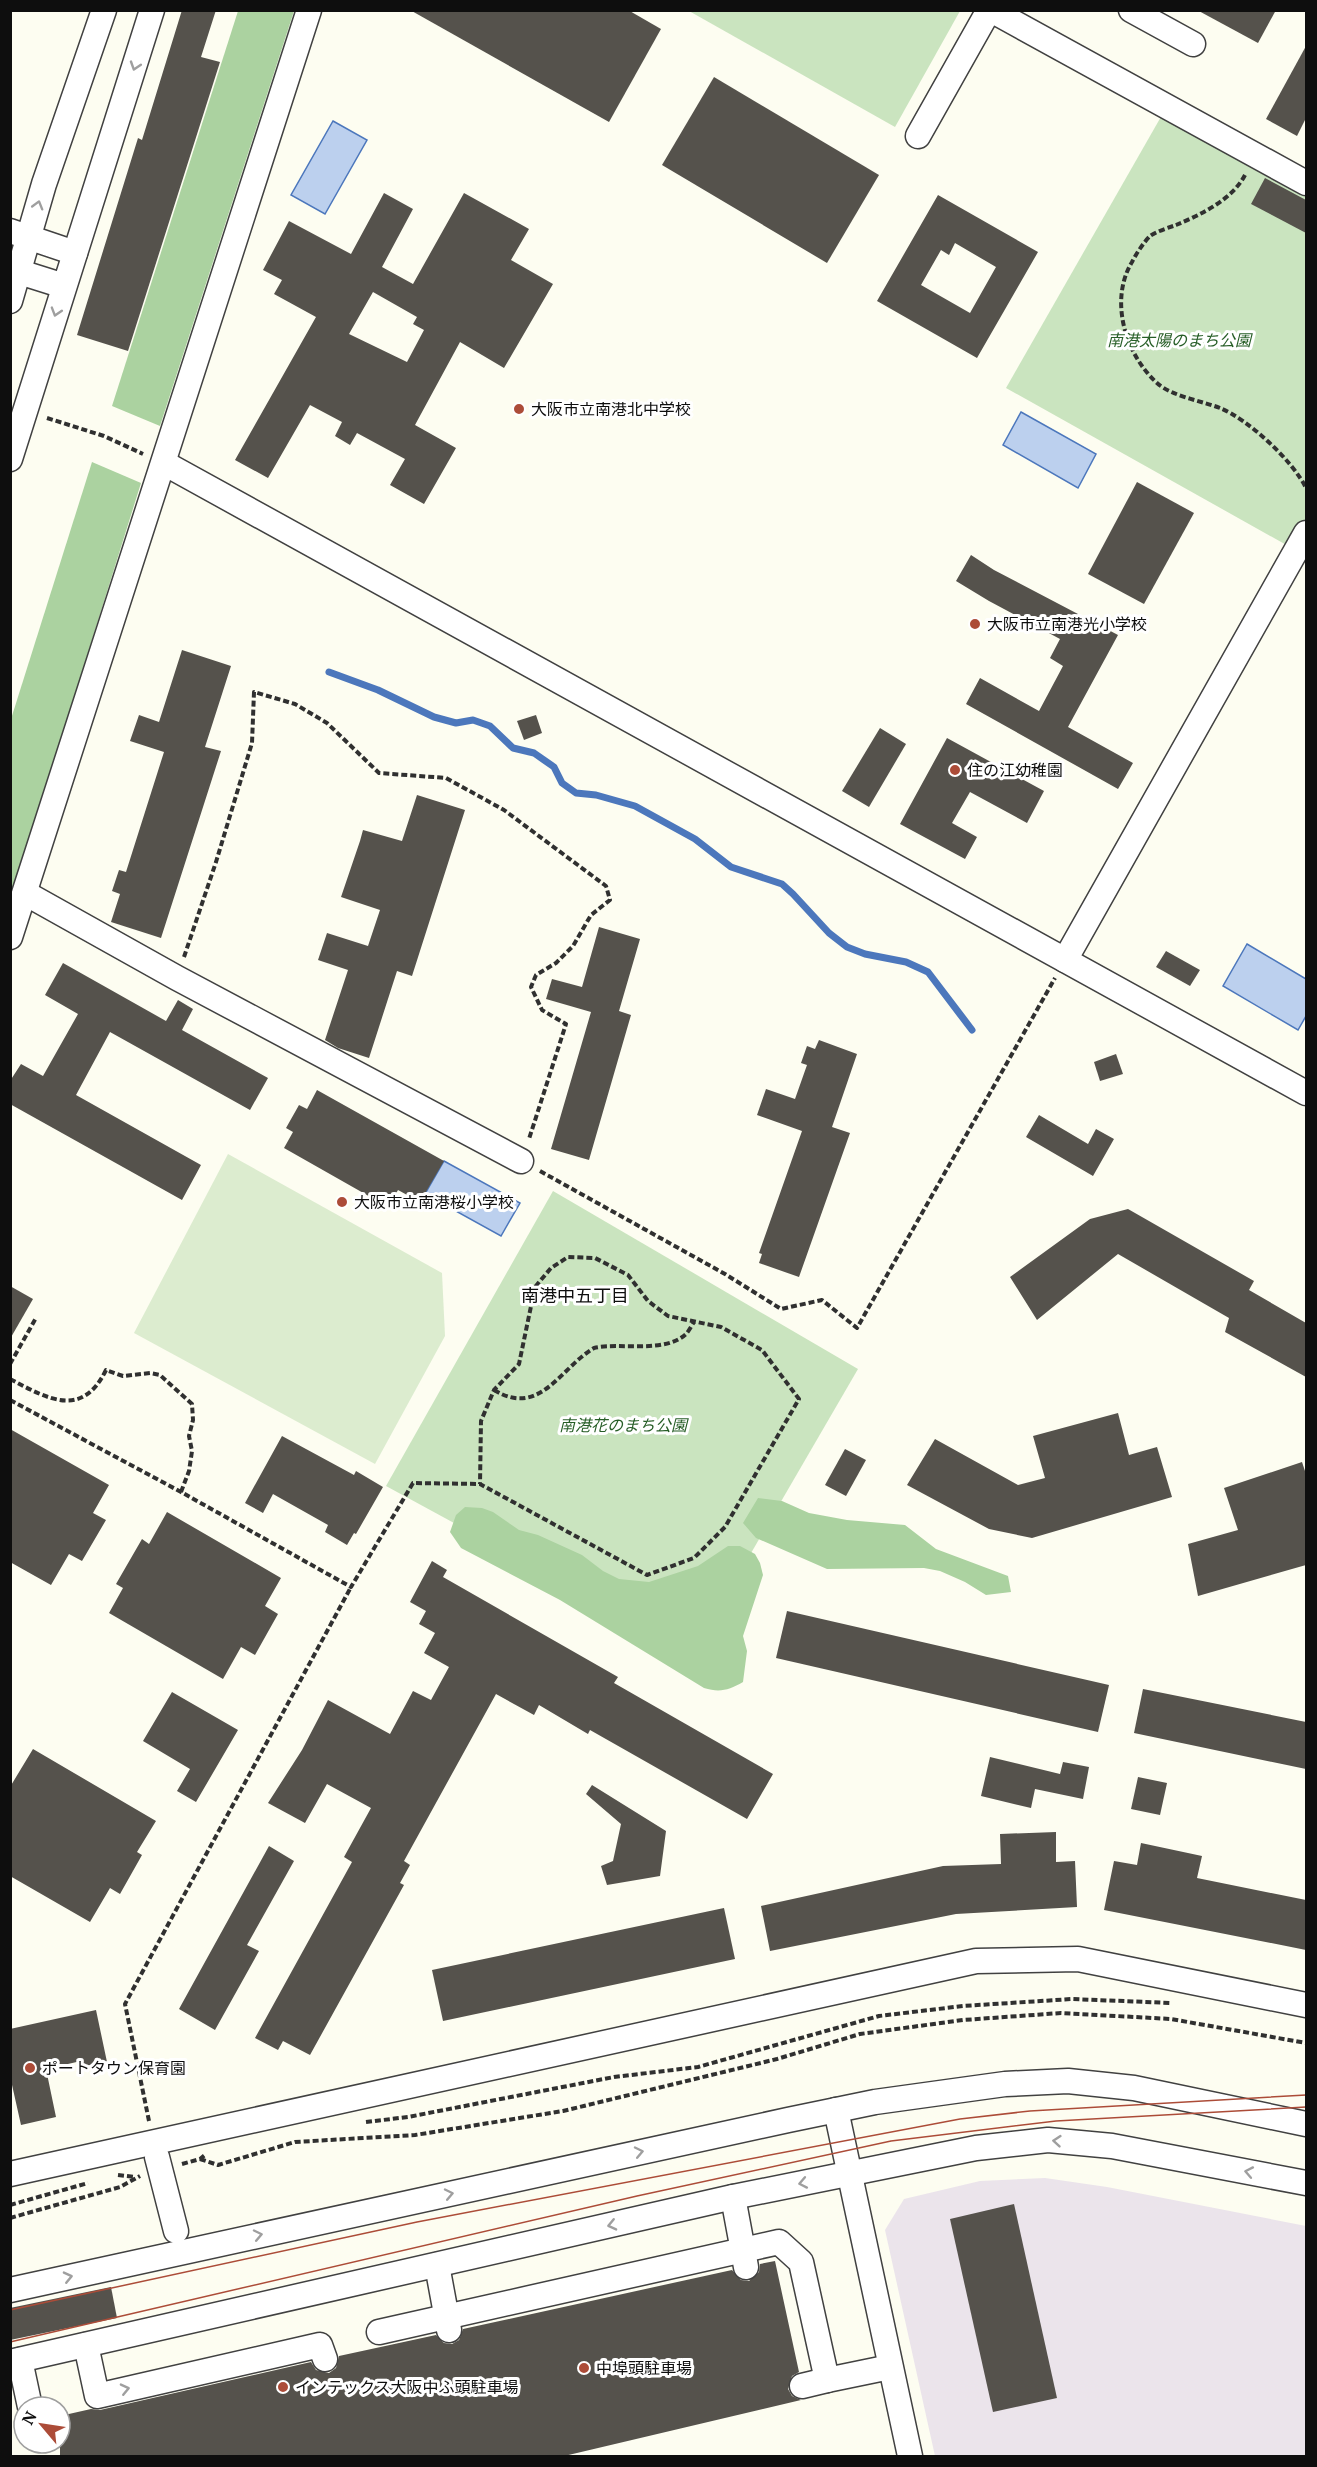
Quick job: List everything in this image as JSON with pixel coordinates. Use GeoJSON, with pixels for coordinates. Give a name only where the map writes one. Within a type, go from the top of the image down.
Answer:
{"type":"FeatureCollection","features":[{"type":"Feature","properties":{"kind":"street"},"geometry":{"type":"LineString","coordinates":[[10,301],[20,234],[44,184],[104,10]]}},
{"type":"Feature","properties":{"kind":"street"},"geometry":{"type":"LineString","coordinates":[[10,459],[152,10]]}},
{"type":"Feature","properties":{"kind":"street"},"geometry":{"type":"LineString","coordinates":[[10,937],[309,10]]}},
{"type":"Feature","properties":{"kind":"street"},"geometry":{"type":"LineString","coordinates":[[918,136],[990,10],[1306,183]]}},
{"type":"Feature","properties":{"kind":"street"},"geometry":{"type":"LineString","coordinates":[[1131,10],[1193,44]]}},
{"type":"Feature","properties":{"kind":"street"},"geometry":{"type":"LineString","coordinates":[[20,234],[75,253]]}},
{"type":"Feature","properties":{"kind":"street"},"geometry":{"type":"LineString","coordinates":[[15,270],[64,286]]}},
{"type":"Feature","properties":{"kind":"street"},"geometry":{"type":"LineString","coordinates":[[164,464],[1306,1093]]}},
{"type":"Feature","properties":{"kind":"street"},"geometry":{"type":"LineString","coordinates":[[1065,960],[1306,533]]}},
{"type":"Feature","properties":{"kind":"street"},"geometry":{"type":"LineString","coordinates":[[25,893],[177,978],[522,1161]]}},
{"type":"Feature","properties":{"kind":"street"},"geometry":{"type":"LineString","coordinates":[[10,2174],[976,1961],[1078,1959],[1306,2005]]}},
{"type":"Feature","properties":{"kind":"street"},"geometry":{"type":"LineString","coordinates":[[10,2290],[836,2110],[875,2102],[1005,2084],[1068,2080],[1134,2088],[1306,2124]]}},
{"type":"Feature","properties":{"kind":"street"},"geometry":{"type":"LineString","coordinates":[[836,2110],[910,2457]]}},
{"type":"Feature","properties":{"kind":"street"},"geometry":{"type":"LineString","coordinates":[[26,2395],[15,2361],[733,2197],[976,2148],[1048,2139],[1112,2146],[1306,2183]]}},
{"type":"Feature","properties":{"kind":"street"},"geometry":{"type":"LineString","coordinates":[[157,2157],[176,2231]]}},
{"type":"Feature","properties":{"kind":"street"},"geometry":{"type":"LineString","coordinates":[[733,2197],[745,2259]]}},
{"type":"Feature","properties":{"kind":"street"},"geometry":{"type":"LineString","coordinates":[[379,2332],[448,2324],[745,2259],[779,2242],[801,2262],[827,2380]]}},
{"type":"Feature","properties":{"kind":"street"},"geometry":{"type":"LineString","coordinates":[[437,2265],[448,2324]]}},
{"type":"Feature","properties":{"kind":"street"},"geometry":{"type":"LineString","coordinates":[[86,2345],[97,2396],[320,2345],[325,2359]]}},
{"type":"Feature","properties":{"kind":"street"},"geometry":{"type":"LineString","coordinates":[[802,2386],[890,2367]]}},
{"type":"Feature","properties":{"kind":"path"},"geometry":{"type":"LineString","coordinates":[[1256,154],[1240,185],[1216,205],[1151,236],[1131,263],[1123,284],[1120,314],[1132,351],[1157,384],[1220,408],[1255,429],[1306,488]]}},
{"type":"Feature","properties":{"kind":"path"},"geometry":{"type":"LineString","coordinates":[[26,411],[104,436],[164,464]]}},
{"type":"Feature","properties":{"kind":"path"},"geometry":{"type":"LineString","coordinates":[[177,978],[216,862],[252,742],[254,692],[295,704],[327,723],[379,773],[446,778],[504,810],[560,851],[606,886],[610,900],[591,915],[573,946],[556,963],[536,975],[531,987],[542,1010],[566,1024],[522,1161],[726,1274],[781,1309],[822,1300],[857,1328],[1065,960]]}},
{"type":"Feature","properties":{"kind":"path"},"geometry":{"type":"LineString","coordinates":[[150,2123],[125,2004],[351,1587],[413,1483],[480,1484],[647,1575],[694,1558],[725,1527],[799,1399],[762,1350],[721,1327],[668,1317],[648,1301],[628,1275],[595,1258],[568,1257],[551,1268],[535,1287],[519,1364],[494,1390],[481,1421],[480,1484]]}},
{"type":"Feature","properties":{"kind":"path"},"geometry":{"type":"LineString","coordinates":[[10,1364],[36,1318]]}},
{"type":"Feature","properties":{"kind":"path"},"geometry":{"type":"LineString","coordinates":[[494,1390],[518,1400],[538,1395],[594,1348],[646,1346],[670,1342],[686,1334],[694,1322]]}},
{"type":"Feature","properties":{"kind":"path"},"geometry":{"type":"LineString","coordinates":[[10,1379],[38,1393],[65,1402],[91,1392],[100,1382],[106,1370],[123,1376],[150,1373],[160,1375],[192,1404],[193,1420],[189,1436],[192,1452],[189,1471],[181,1492]]}},
{"type":"Feature","properties":{"kind":"path"},"geometry":{"type":"LineString","coordinates":[[10,1400],[351,1587]]}},
{"type":"Feature","properties":{"kind":"path"},"geometry":{"type":"LineString","coordinates":[[364,2122],[408,2117],[614,2077],[698,2067],[879,2016],[963,2006],[1072,2000],[1174,2003]]}},
{"type":"Feature","properties":{"kind":"path"},"geometry":{"type":"LineString","coordinates":[[207,2153],[200,2159],[218,2165],[296,2142],[415,2135],[563,2111],[777,2059],[860,2034],[963,2020],[1061,2013],[1171,2019],[1306,2043]]}},
{"type":"Feature","properties":{"kind":"path"},"geometry":{"type":"LineString","coordinates":[[10,2218],[120,2187],[135,2177],[117,2175]]}},
{"type":"Feature","properties":{"kind":"path"},"geometry":{"type":"LineString","coordinates":[[10,2205],[96,2181]]}},
{"type":"Feature","properties":{"kind":"shaded area"},"geometry":{"type":"Polygon","coordinates":[[[1045,2178],[1107,2187],[1306,2226],[1306,2456],[935,2456],[885,2230],[904,2199],[980,2181],[1045,2178]]]}},
{"type":"Feature","properties":{"kind":"green space"},"geometry":{"type":"Polygon","coordinates":[[[960,10],[895,127],[689,11],[960,10]]]}},
{"type":"Feature","properties":{"kind":"green space"},"geometry":{"type":"Polygon","coordinates":[[[238,11],[294,11],[160,426],[112,406],[238,11]]]}},
{"type":"Feature","properties":{"kind":"green space","name":"南港太陽のまち公園"},"geometry":{"type":"Polygon","coordinates":[[[1162,115],[1306,195],[1306,518],[1290,547],[1006,388],[1162,115]]]}},
{"type":"Feature","properties":{"kind":"green space"},"geometry":{"type":"Polygon","coordinates":[[[92,462],[141,483],[11,899],[11,719],[92,462]]]}},
{"type":"Feature","properties":{"kind":"green space"},"geometry":{"type":"Polygon","coordinates":[[[228,1154],[442,1273],[445,1336],[375,1464],[134,1333],[228,1154]]]}},
{"type":"Feature","properties":{"kind":"green space","name":"南港花のまち公園"},"geometry":{"type":"Polygon","coordinates":[[[553,1191],[858,1369],[693,1653],[386,1486],[553,1191]]]}},
{"type":"Feature","properties":{"kind":"green space"},"geometry":{"type":"Polygon","coordinates":[[[758,1498],[782,1501],[809,1513],[847,1520],[905,1525],[936,1549],[1008,1576],[1011,1592],[986,1595],[965,1582],[940,1571],[924,1568],[827,1569],[756,1538],[743,1523],[758,1498]]]}},
{"type":"Feature","properties":{"kind":"green space"},"geometry":{"type":"Polygon","coordinates":[[[465,1507],[482,1508],[493,1512],[519,1530],[538,1535],[582,1555],[603,1571],[619,1579],[649,1582],[698,1566],[728,1546],[740,1546],[755,1554],[763,1575],[743,1636],[747,1651],[743,1682],[724,1690],[704,1688],[560,1600],[461,1548],[450,1532],[456,1515],[465,1507]]]}},
{"type":"Feature","properties":{"kind":"water"},"geometry":{"type":"Polygon","coordinates":[[[333,121],[367,140],[325,214],[291,195],[333,121]]]}},
{"type":"Feature","properties":{"kind":"water"},"geometry":{"type":"Polygon","coordinates":[[[1021,412],[1096,454],[1078,488],[1003,445],[1021,412]]]}},
{"type":"Feature","properties":{"kind":"water"},"geometry":{"type":"Polygon","coordinates":[[[1247,944],[1306,979],[1306,1016],[1298,1030],[1223,986],[1247,944]]]}},
{"type":"Feature","properties":{"kind":"water"},"geometry":{"type":"Polygon","coordinates":[[[444,1161],[520,1203],[501,1236],[425,1194],[444,1161]]]}},
{"type":"Feature","properties":{"kind":"building"},"geometry":{"type":"Polygon","coordinates":[[[182,10],[216,10],[201,57],[220,62],[128,351],[77,335],[138,138],[142,140],[182,10]]]}},
{"type":"Feature","properties":{"kind":"building"},"geometry":{"type":"Polygon","coordinates":[[[410,10],[628,10],[661,29],[609,122],[410,10]]]}},
{"type":"Feature","properties":{"kind":"building"},"geometry":{"type":"Polygon","coordinates":[[[1197,10],[1276,10],[1258,43],[1197,10]]]}},
{"type":"Feature","properties":{"kind":"building"},"geometry":{"type":"Polygon","coordinates":[[[1306,46],[1306,118],[1297,136],[1266,119],[1306,46]]]}},
{"type":"Feature","properties":{"kind":"building"},"geometry":{"type":"Polygon","coordinates":[[[714,77],[879,175],[827,263],[662,165],[714,77]]]}},
{"type":"Feature","properties":{"kind":"building"},"geometry":{"type":"Polygon","coordinates":[[[1265,178],[1306,200],[1306,233],[1251,204],[1265,178]]]}},
{"type":"Feature","properties":{"kind":"building"},"geometry":{"type":"Polygon","coordinates":[[[384,193],[413,209],[382,267],[413,284],[464,193],[529,229],[511,260],[553,284],[504,368],[460,342],[415,425],[456,448],[424,504],[390,485],[405,459],[357,433],[350,445],[335,436],[342,422],[310,405],[268,478],[235,460],[316,317],[274,294],[282,280],[263,270],[289,221],[351,254],[384,193]],[[373,292],[349,334],[407,362],[424,330],[413,324],[417,317],[373,292]]]}},
{"type":"Feature","properties":{"kind":"building"},"geometry":{"type":"Polygon","coordinates":[[[938,195],[1038,252],[977,358],[877,301],[938,195]],[[955,243],[949,255],[941,250],[921,285],[970,313],[996,267],[955,243]]]}},
{"type":"Feature","properties":{"kind":"building"},"geometry":{"type":"Polygon","coordinates":[[[1137,482],[1194,513],[1144,604],[1088,574],[1137,482]]]}},
{"type":"Feature","properties":{"kind":"building"},"geometry":{"type":"Polygon","coordinates":[[[971,555],[994,570],[1118,635],[1068,727],[1133,763],[1118,789],[966,704],[980,678],[1039,711],[1063,666],[1050,658],[1060,639],[956,581],[971,555]]]}},
{"type":"Feature","properties":{"kind":"building"},"geometry":{"type":"Polygon","coordinates":[[[182,650],[231,666],[205,747],[221,751],[161,938],[111,922],[120,894],[112,891],[119,870],[126,872],[164,752],[130,741],[139,715],[159,722],[182,650]]]}},
{"type":"Feature","properties":{"kind":"building"},"geometry":{"type":"Polygon","coordinates":[[[536,715],[542,733],[524,740],[517,721],[536,715]]]}},
{"type":"Feature","properties":{"kind":"building"},"geometry":{"type":"Polygon","coordinates":[[[880,728],[906,744],[869,807],[842,791],[880,728]]]}},
{"type":"Feature","properties":{"kind":"building"},"geometry":{"type":"Polygon","coordinates":[[[947,738],[1044,791],[1027,823],[970,792],[952,823],[977,837],[965,859],[900,824],[947,738]]]}},
{"type":"Feature","properties":{"kind":"building"},"geometry":{"type":"Polygon","coordinates":[[[417,795],[465,810],[412,976],[397,971],[369,1058],[338,1048],[325,1040],[348,970],[318,960],[327,933],[368,946],[380,910],[341,897],[363,830],[402,841],[417,795]]]}},
{"type":"Feature","properties":{"kind":"building"},"geometry":{"type":"Polygon","coordinates":[[[599,927],[640,939],[619,1011],[631,1015],[589,1160],[551,1149],[591,1012],[546,999],[552,979],[582,987],[599,927]]]}},
{"type":"Feature","properties":{"kind":"building"},"geometry":{"type":"Polygon","coordinates":[[[1166,951],[1200,970],[1190,986],[1156,967],[1166,951]]]}},
{"type":"Feature","properties":{"kind":"building"},"geometry":{"type":"Polygon","coordinates":[[[63,963],[166,1021],[178,1000],[193,1009],[182,1030],[268,1078],[250,1110],[110,1032],[76,1095],[201,1165],[182,1200],[10,1104],[10,1081],[21,1064],[43,1076],[78,1014],[45,995],[63,963]]]}},
{"type":"Feature","properties":{"kind":"building"},"geometry":{"type":"Polygon","coordinates":[[[819,1040],[857,1054],[832,1127],[850,1133],[799,1277],[759,1263],[762,1254],[759,1253],[802,1131],[757,1115],[766,1089],[795,1099],[807,1065],[801,1063],[807,1046],[815,1049],[819,1040]]]}},
{"type":"Feature","properties":{"kind":"building"},"geometry":{"type":"Polygon","coordinates":[[[1116,1054],[1123,1074],[1100,1081],[1094,1062],[1116,1054]]]}},
{"type":"Feature","properties":{"kind":"building"},"geometry":{"type":"Polygon","coordinates":[[[317,1090],[444,1161],[420,1202],[398,1190],[388,1207],[284,1148],[293,1132],[286,1128],[299,1105],[307,1109],[317,1090]]]}},
{"type":"Feature","properties":{"kind":"building"},"geometry":{"type":"Polygon","coordinates":[[[1039,1115],[1088,1144],[1096,1129],[1114,1139],[1093,1176],[1026,1137],[1039,1115]]]}},
{"type":"Feature","properties":{"kind":"building"},"geometry":{"type":"Polygon","coordinates":[[[1128,1209],[1254,1281],[1249,1290],[1306,1323],[1306,1377],[1225,1332],[1229,1318],[1118,1254],[1037,1320],[1010,1277],[1090,1219],[1128,1209]]]}},
{"type":"Feature","properties":{"kind":"building"},"geometry":{"type":"Polygon","coordinates":[[[10,1286],[33,1299],[10,1339],[10,1286]]]}},
{"type":"Feature","properties":{"kind":"building"},"geometry":{"type":"Polygon","coordinates":[[[1118,1413],[1129,1455],[1157,1447],[1172,1497],[1032,1538],[989,1529],[907,1485],[935,1439],[1018,1485],[1045,1478],[1033,1436],[1118,1413]]]}},
{"type":"Feature","properties":{"kind":"building"},"geometry":{"type":"Polygon","coordinates":[[[10,1429],[109,1485],[93,1513],[106,1520],[82,1561],[69,1554],[51,1585],[10,1562],[10,1429]]]}},
{"type":"Feature","properties":{"kind":"building"},"geometry":{"type":"Polygon","coordinates":[[[282,1436],[354,1475],[356,1471],[383,1487],[356,1534],[354,1533],[347,1545],[325,1532],[328,1525],[273,1494],[263,1513],[245,1503],[282,1436]]]}},
{"type":"Feature","properties":{"kind":"building"},"geometry":{"type":"Polygon","coordinates":[[[845,1449],[866,1460],[846,1496],[825,1485],[845,1449]]]}},
{"type":"Feature","properties":{"kind":"building"},"geometry":{"type":"Polygon","coordinates":[[[1302,1462],[1306,1474],[1306,1565],[1198,1596],[1188,1544],[1238,1530],[1224,1488],[1302,1462]]]}},
{"type":"Feature","properties":{"kind":"building"},"geometry":{"type":"Polygon","coordinates":[[[167,1512],[281,1578],[265,1606],[278,1614],[255,1655],[241,1647],[223,1679],[109,1613],[123,1588],[116,1584],[142,1539],[149,1544],[167,1512]]]}},
{"type":"Feature","properties":{"kind":"building"},"geometry":{"type":"Polygon","coordinates":[[[432,1561],[447,1570],[443,1577],[618,1677],[614,1683],[773,1774],[747,1819],[590,1730],[588,1734],[539,1705],[534,1715],[496,1694],[404,1861],[410,1865],[400,1883],[404,1885],[310,2055],[283,2041],[278,2050],[255,2038],[352,1862],[344,1857],[371,1808],[327,1784],[305,1823],[268,1803],[302,1750],[328,1700],[390,1734],[413,1691],[431,1700],[449,1667],[424,1653],[435,1633],[419,1624],[426,1611],[410,1602],[432,1561]]]}},
{"type":"Feature","properties":{"kind":"building"},"geometry":{"type":"Polygon","coordinates":[[[787,1611],[1109,1685],[1098,1732],[776,1658],[787,1611]]]}},
{"type":"Feature","properties":{"kind":"building"},"geometry":{"type":"Polygon","coordinates":[[[1143,1689],[1306,1722],[1306,1769],[1134,1733],[1143,1689]]]}},
{"type":"Feature","properties":{"kind":"building"},"geometry":{"type":"Polygon","coordinates":[[[172,1692],[238,1730],[196,1802],[177,1791],[190,1769],[143,1741],[172,1692]]]}},
{"type":"Feature","properties":{"kind":"building"},"geometry":{"type":"Polygon","coordinates":[[[33,1749],[156,1821],[137,1852],[142,1855],[120,1894],[110,1888],[90,1922],[10,1876],[10,1787],[33,1749]]]}},
{"type":"Feature","properties":{"kind":"building"},"geometry":{"type":"Polygon","coordinates":[[[990,1757],[1060,1774],[1063,1762],[1089,1767],[1083,1799],[1035,1789],[1031,1808],[981,1796],[990,1757]]]}},
{"type":"Feature","properties":{"kind":"building"},"geometry":{"type":"Polygon","coordinates":[[[1138,1777],[1167,1783],[1160,1815],[1131,1809],[1138,1777]]]}},
{"type":"Feature","properties":{"kind":"building"},"geometry":{"type":"Polygon","coordinates":[[[592,1785],[666,1831],[660,1876],[607,1885],[601,1866],[613,1861],[621,1824],[586,1794],[592,1785]]]}},
{"type":"Feature","properties":{"kind":"building"},"geometry":{"type":"Polygon","coordinates":[[[1056,1832],[1056,1862],[1075,1861],[1077,1907],[956,1914],[770,1951],[761,1906],[943,1866],[1001,1864],[1000,1834],[1056,1832]]]}},
{"type":"Feature","properties":{"kind":"building"},"geometry":{"type":"Polygon","coordinates":[[[1141,1843],[1202,1856],[1197,1878],[1306,1900],[1306,1950],[1104,1910],[1114,1861],[1137,1865],[1141,1843]]]}},
{"type":"Feature","properties":{"kind":"building"},"geometry":{"type":"Polygon","coordinates":[[[269,1846],[294,1861],[247,1945],[259,1951],[215,2030],[179,2009],[269,1846]]]}},
{"type":"Feature","properties":{"kind":"building"},"geometry":{"type":"Polygon","coordinates":[[[724,1908],[735,1959],[443,2021],[432,1970],[724,1908]]]}},
{"type":"Feature","properties":{"kind":"building","name":"ポートタウン保育園"},"geometry":{"type":"Polygon","coordinates":[[[96,2010],[107,2062],[82,2067],[81,2061],[46,2069],[56,2117],[21,2125],[10,2076],[10,2029],[96,2010]]]}},
{"type":"Feature","properties":{"kind":"building"},"geometry":{"type":"Polygon","coordinates":[[[1014,2204],[1057,2398],[993,2412],[950,2219],[1014,2204]]]}},
{"type":"Feature","properties":{"kind":"building","name":"中埠頭駐車場"},"geometry":{"type":"Polygon","coordinates":[[[775,2261],[799,2372],[792,2376],[788,2389],[792,2396],[801,2400],[560,2457],[60,2457],[60,2455],[72,2455],[72,2413],[91,2409],[100,2410],[311,2362],[316,2370],[329,2373],[336,2368],[339,2356],[436,2335],[444,2343],[452,2344],[459,2340],[463,2329],[732,2270],[741,2280],[749,2281],[759,2272],[760,2264],[775,2261]]]}},
{"type":"Feature","properties":{"kind":"building"},"geometry":{"type":"Polygon","coordinates":[[[111,2287],[117,2318],[10,2340],[10,2308],[111,2287]]]}},
{"type":"Feature","properties":{"kind":"waterway"},"geometry":{"type":"LineString","coordinates":[[329,672],[378,690],[434,717],[456,723],[473,720],[490,726],[513,748],[534,753],[554,767],[562,783],[576,793],[596,795],[635,806],[695,839],[731,867],[782,884],[829,933],[847,947],[865,954],[906,962],[928,972],[972,1030]]}},
{"type":"Feature","properties":{"kind":"tram line"},"geometry":{"type":"LineString","coordinates":[[10,2310],[417,2222],[960,2119],[1030,2111],[1306,2095]]}},
{"type":"Feature","properties":{"kind":"tram line"},"geometry":{"type":"LineString","coordinates":[[10,2342],[637,2196],[891,2141],[1056,2121],[1306,2107]]}},
{"type":"Feature","properties":{"kind":"place","name":"大阪市立南港北中学校"},"geometry":{"type":"Point","coordinates":[519,409]}},
{"type":"Feature","properties":{"kind":"place","name":"大阪市立南港光小学校"},"geometry":{"type":"Point","coordinates":[975,624]}},
{"type":"Feature","properties":{"kind":"place","name":"住の江幼稚園"},"geometry":{"type":"Point","coordinates":[955,770]}},
{"type":"Feature","properties":{"kind":"place","name":"大阪市立南港桜小学校"},"geometry":{"type":"Point","coordinates":[342,1202]}},
{"type":"Feature","properties":{"kind":"place","name":"ポートタウン保育園"},"geometry":{"type":"Point","coordinates":[30,2068]}},
{"type":"Feature","properties":{"kind":"place","name":"中埠頭駐車場"},"geometry":{"type":"Point","coordinates":[584,2368]}},
{"type":"Feature","properties":{"kind":"place","name":"インテックス大阪中ふ頭駐車場"},"geometry":{"type":"Point","coordinates":[283,2387]}},
{"type":"Feature","properties":{"kind":"district","name":"南港中五丁目"},"geometry":{"type":"Point","coordinates":[575,1296]}}]}
